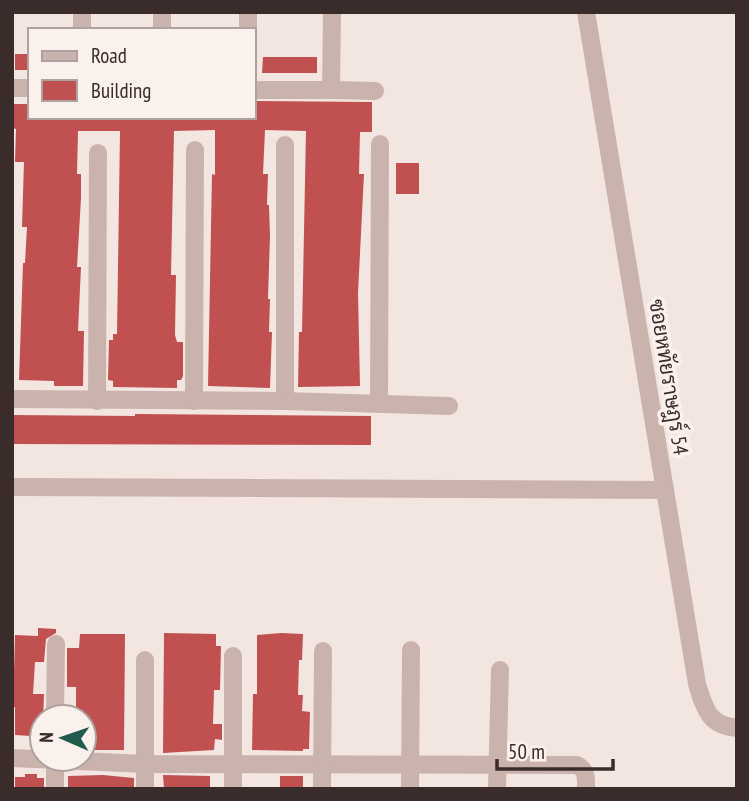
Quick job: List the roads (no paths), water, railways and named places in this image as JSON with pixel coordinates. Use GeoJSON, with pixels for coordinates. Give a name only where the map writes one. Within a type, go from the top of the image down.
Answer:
{"type":"FeatureCollection","features":[{"type":"Feature","properties":{"kind":"street"},"geometry":{"type":"LineString","coordinates":[[331,90],[332,12]]}},
{"type":"Feature","properties":{"kind":"street","name":"ซอยหทัยราษฎร์ 54"},"geometry":{"type":"LineString","coordinates":[[586,12],[697,684],[709,716],[722,727],[737,729]]}},
{"type":"Feature","properties":{"kind":"street"},"geometry":{"type":"LineString","coordinates":[[256,90],[374,91]]}},
{"type":"Feature","properties":{"kind":"street"},"geometry":{"type":"LineString","coordinates":[[379,404],[380,144]]}},
{"type":"Feature","properties":{"kind":"street"},"geometry":{"type":"LineString","coordinates":[[285,145],[285,401]]}},
{"type":"Feature","properties":{"kind":"street"},"geometry":{"type":"LineString","coordinates":[[194,401],[195,150]]}},
{"type":"Feature","properties":{"kind":"street"},"geometry":{"type":"LineString","coordinates":[[97,401],[98,153]]}},
{"type":"Feature","properties":{"kind":"street"},"geometry":{"type":"LineString","coordinates":[[12,399],[285,401],[449,406]]}},
{"type":"Feature","properties":{"kind":"street"},"geometry":{"type":"LineString","coordinates":[[12,487],[665,490]]}},
{"type":"Feature","properties":{"kind":"street"},"geometry":{"type":"LineString","coordinates":[[55,703],[56,644]]}},
{"type":"Feature","properties":{"kind":"street"},"geometry":{"type":"LineString","coordinates":[[410,789],[411,650]]}},
{"type":"Feature","properties":{"kind":"street"},"geometry":{"type":"LineString","coordinates":[[322,789],[323,651]]}},
{"type":"Feature","properties":{"kind":"street"},"geometry":{"type":"LineString","coordinates":[[233,656],[233,789]]}},
{"type":"Feature","properties":{"kind":"street"},"geometry":{"type":"LineString","coordinates":[[145,660],[145,789]]}},
{"type":"Feature","properties":{"kind":"street"},"geometry":{"type":"LineString","coordinates":[[497,789],[500,670]]}},
{"type":"Feature","properties":{"kind":"street"},"geometry":{"type":"LineString","coordinates":[[98,762],[577,765],[583,768],[585,773],[586,789]]}}]}
